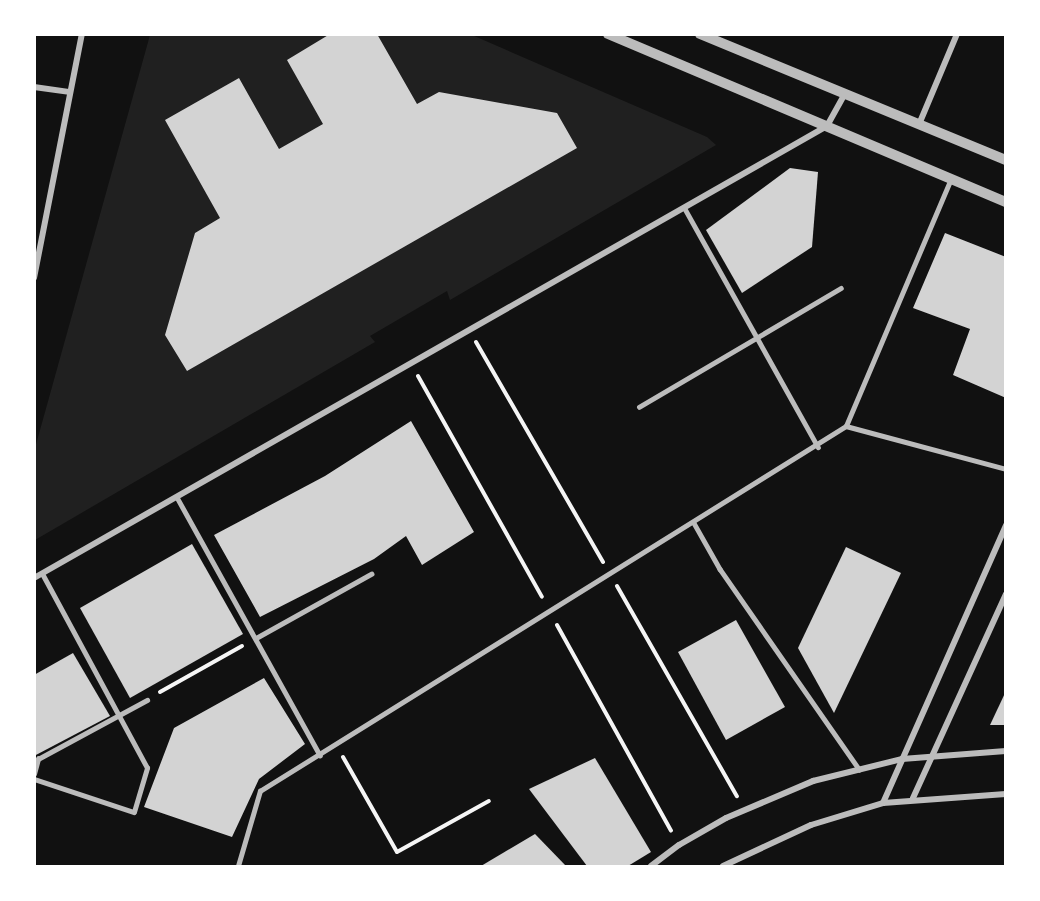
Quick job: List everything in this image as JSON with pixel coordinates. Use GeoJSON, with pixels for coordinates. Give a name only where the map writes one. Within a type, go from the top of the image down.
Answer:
{"type":"FeatureCollection","features":[{"type":"Feature","properties":{"kind":"street"},"geometry":{"type":"LineString","coordinates":[[34,279],[82,34]]}},
{"type":"Feature","properties":{"kind":"street"},"geometry":{"type":"LineString","coordinates":[[608,34],[1005,202]]}},
{"type":"Feature","properties":{"kind":"street"},"geometry":{"type":"LineString","coordinates":[[700,34],[920,122],[1005,160]]}},
{"type":"Feature","properties":{"kind":"street"},"geometry":{"type":"LineString","coordinates":[[920,122],[957,34]]}},
{"type":"Feature","properties":{"kind":"street"},"geometry":{"type":"LineString","coordinates":[[34,87],[69,92]]}},
{"type":"Feature","properties":{"kind":"street"},"geometry":{"type":"LineString","coordinates":[[34,578],[178,499],[827,126],[845,93]]}},
{"type":"Feature","properties":{"kind":"street"},"geometry":{"type":"LineString","coordinates":[[883,802],[1005,525]]}},
{"type":"Feature","properties":{"kind":"street"},"geometry":{"type":"LineString","coordinates":[[913,798],[1005,594]]}},
{"type":"Feature","properties":{"kind":"street"},"geometry":{"type":"LineString","coordinates":[[651,867],[679,845],[756,803],[859,769],[902,759],[1005,751]]}},
{"type":"Feature","properties":{"kind":"street"},"geometry":{"type":"LineString","coordinates":[[723,867],[811,825],[883,802],[913,798],[1005,794]]}},
{"type":"Feature","properties":{"kind":"lane"},"geometry":{"type":"LineString","coordinates":[[238,867],[260,791],[818,447],[846,426],[951,179]]}},
{"type":"Feature","properties":{"kind":"lane"},"geometry":{"type":"LineString","coordinates":[[684,207],[818,447]]}},
{"type":"Feature","properties":{"kind":"lane"},"geometry":{"type":"LineString","coordinates":[[639,407],[841,288]]}},
{"type":"Feature","properties":{"kind":"lane"},"geometry":{"type":"LineString","coordinates":[[846,426],[1005,469]]}},
{"type":"Feature","properties":{"kind":"lane"},"geometry":{"type":"LineString","coordinates":[[178,499],[320,755]]}},
{"type":"Feature","properties":{"kind":"lane"},"geometry":{"type":"LineString","coordinates":[[694,523],[720,569],[859,769]]}},
{"type":"Feature","properties":{"kind":"lane"},"geometry":{"type":"LineString","coordinates":[[34,779],[134,812],[147,768],[42,574]]}},
{"type":"Feature","properties":{"kind":"lane"},"geometry":{"type":"LineString","coordinates":[[256,638],[371,574]]}},
{"type":"Feature","properties":{"kind":"lane"},"geometry":{"type":"LineString","coordinates":[[34,774],[38,759],[147,700]]}},
{"type":"Feature","properties":{"kind":"path"},"geometry":{"type":"LineString","coordinates":[[147,700],[256,638]]}},
{"type":"Feature","properties":{"kind":"path"},"geometry":{"type":"LineString","coordinates":[[336,746],[398,852],[489,801]]}},
{"type":"Feature","properties":{"kind":"shaded area"},"geometry":{"type":"Polygon","coordinates":[[[150,35],[472,35],[707,137],[716,145],[450,300],[447,291],[370,336],[375,342],[35,540],[35,448],[150,35]]]}},
{"type":"Feature","properties":{"kind":"building"},"geometry":{"type":"Polygon","coordinates":[[[330,34],[377,34],[417,104],[439,92],[557,113],[577,148],[187,371],[165,335],[195,233],[220,218],[165,120],[239,78],[279,149],[323,124],[287,60],[330,34]]]}},
{"type":"Feature","properties":{"kind":"building"},"geometry":{"type":"Polygon","coordinates":[[[790,168],[818,172],[812,247],[742,293],[706,230],[790,168]]]}},
{"type":"Feature","properties":{"kind":"building"},"geometry":{"type":"Polygon","coordinates":[[[945,233],[1006,257],[1006,398],[953,375],[970,329],[913,308],[945,233]]]}},
{"type":"Feature","properties":{"kind":"building"},"geometry":{"type":"Polygon","coordinates":[[[411,421],[474,532],[422,565],[406,536],[374,559],[260,617],[214,535],[325,476],[411,421]]]}},
{"type":"Feature","properties":{"kind":"building"},"geometry":{"type":"Polygon","coordinates":[[[192,544],[243,634],[130,698],[80,608],[192,544]]]}},
{"type":"Feature","properties":{"kind":"building"},"geometry":{"type":"Polygon","coordinates":[[[846,547],[901,573],[834,713],[798,648],[846,547]]]}},
{"type":"Feature","properties":{"kind":"building"},"geometry":{"type":"Polygon","coordinates":[[[736,620],[785,707],[726,740],[678,652],[736,620]]]}},
{"type":"Feature","properties":{"kind":"building"},"geometry":{"type":"Polygon","coordinates":[[[73,653],[110,716],[34,756],[34,675],[73,653]]]}},
{"type":"Feature","properties":{"kind":"building"},"geometry":{"type":"Polygon","coordinates":[[[264,678],[305,744],[259,779],[232,837],[144,807],[174,728],[264,678]]]}},
{"type":"Feature","properties":{"kind":"building"},"geometry":{"type":"Polygon","coordinates":[[[1006,691],[1006,725],[990,725],[1006,691]]]}},
{"type":"Feature","properties":{"kind":"building"},"geometry":{"type":"Polygon","coordinates":[[[595,758],[651,852],[628,866],[587,866],[529,789],[595,758]]]}},
{"type":"Feature","properties":{"kind":"building"},"geometry":{"type":"Polygon","coordinates":[[[535,834],[566,866],[481,866],[535,834]]]}}]}
